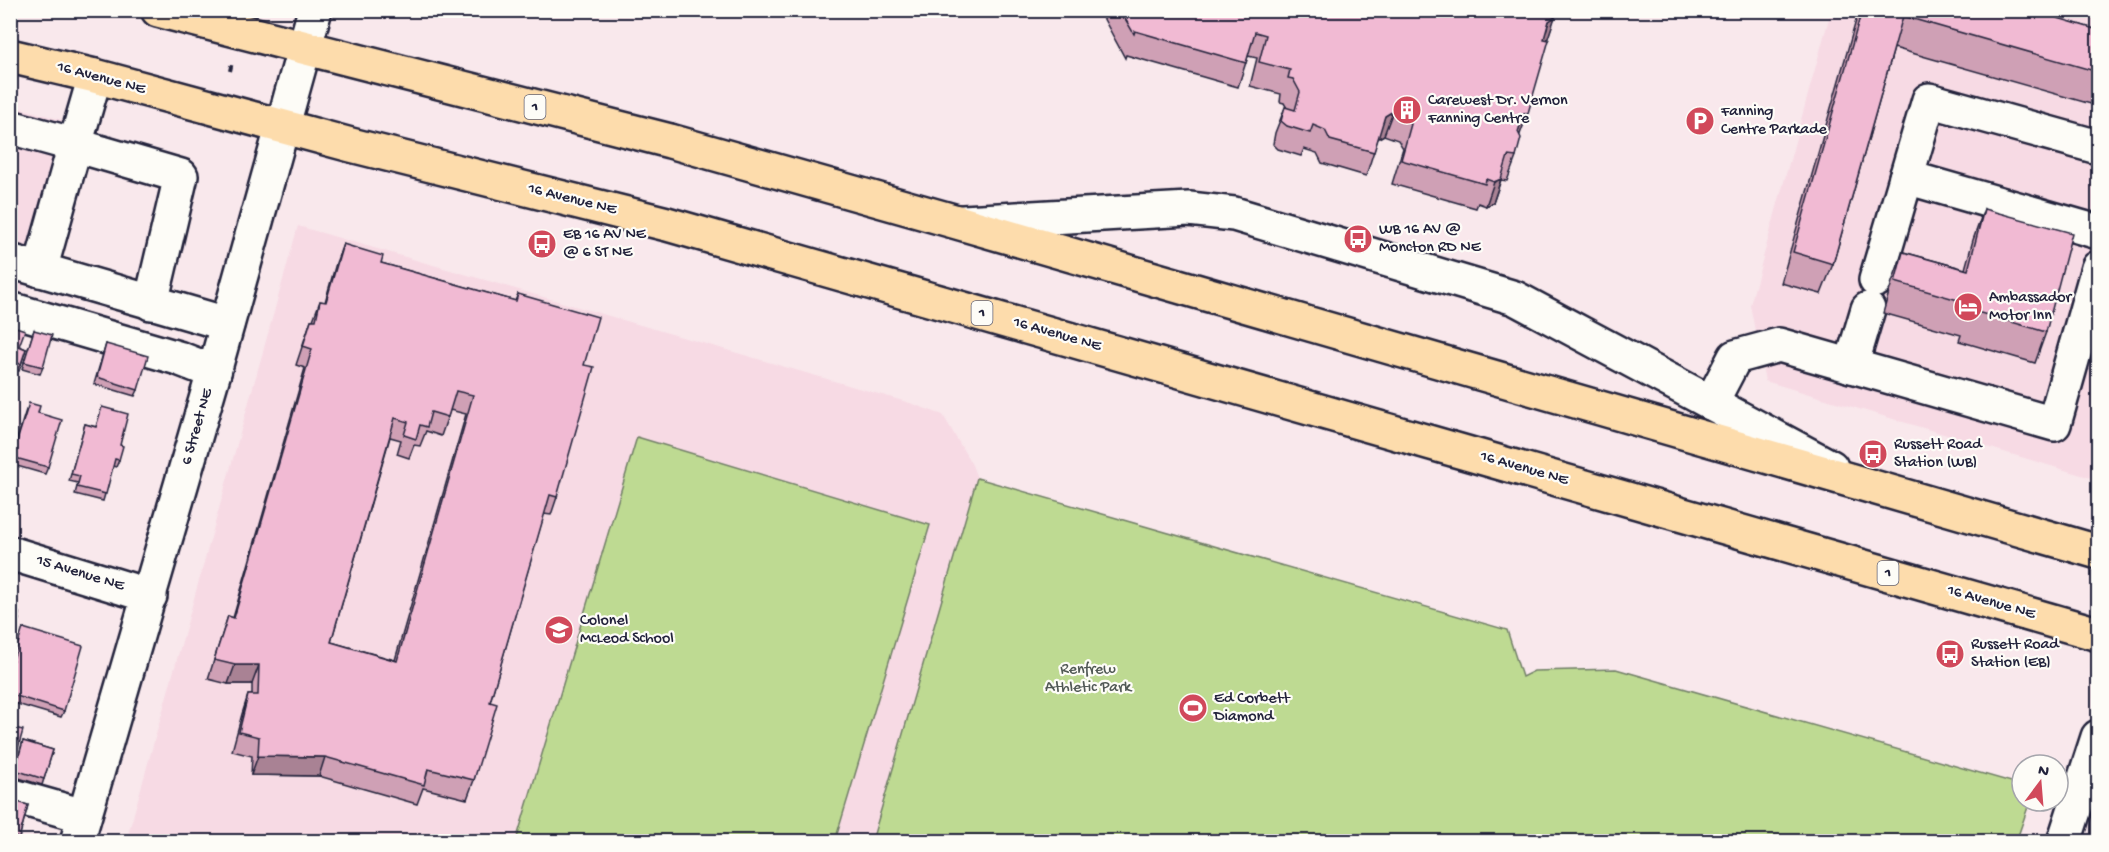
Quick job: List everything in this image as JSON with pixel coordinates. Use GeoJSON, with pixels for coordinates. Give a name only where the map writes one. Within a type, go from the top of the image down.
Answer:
{"type":"FeatureCollection","features":[{"type":"Feature","properties":{"kind":"highway","name":"1"},"geometry":{"type":"LineString","coordinates":[[158,10],[216,18],[305,50],[670,141],[2098,552]]}},
{"type":"Feature","properties":{"kind":"highway","name":"16 Avenue NE"},"geometry":{"type":"LineString","coordinates":[[10,56],[667,224],[2098,634]]}},
{"type":"Feature","properties":{"kind":"street","name":"6 Street NE"},"geometry":{"type":"LineString","coordinates":[[80,829],[150,596],[315,10]]}},
{"type":"Feature","properties":{"kind":"street"},"geometry":{"type":"LineString","coordinates":[[95,76],[75,145],[25,265],[227,324]]}},
{"type":"Feature","properties":{"kind":"street"},"geometry":{"type":"LineString","coordinates":[[1851,366],[1929,100],[2098,147]]}},
{"type":"Feature","properties":{"kind":"street"},"geometry":{"type":"LineString","coordinates":[[10,128],[181,176],[151,303]]}},
{"type":"Feature","properties":{"kind":"street"},"geometry":{"type":"LineString","coordinates":[[1906,177],[2098,232]]}},
{"type":"Feature","properties":{"kind":"street"},"geometry":{"type":"LineString","coordinates":[[957,222],[1189,209],[1234,214],[1515,298],[1859,482]]}},
{"type":"Feature","properties":{"kind":"street"},"geometry":{"type":"LineString","coordinates":[[1711,404],[1735,357],[1779,345],[2054,424],[2098,268]]}},
{"type":"Feature","properties":{"kind":"street"},"geometry":{"type":"LineString","coordinates":[[10,309],[178,358],[214,372]]}},
{"type":"Feature","properties":{"kind":"street","name":"15 Avenue NE"},"geometry":{"type":"LineString","coordinates":[[10,553],[150,596]]}},
{"type":"Feature","properties":{"kind":"street"},"geometry":{"type":"LineString","coordinates":[[2064,842],[2098,736]]}},
{"type":"Feature","properties":{"kind":"street"},"geometry":{"type":"LineString","coordinates":[[10,795],[80,829]]}},
{"type":"Feature","properties":{"kind":"path"},"geometry":{"type":"LineString","coordinates":[[230,71],[232,61]]}},
{"type":"Feature","properties":{"kind":"shaded area"},"geometry":{"type":"Polygon","coordinates":[[[2072,10],[2098,18],[2098,480],[1765,381],[1750,305],[1831,11],[2072,10]]]}},
{"type":"Feature","properties":{"kind":"shaded area"},"geometry":{"type":"Polygon","coordinates":[[[10,105],[72,123],[21,294],[11,291],[10,105]]]}},
{"type":"Feature","properties":{"kind":"shaded area","name":"Colonel McLeod School"},"geometry":{"type":"Polygon","coordinates":[[[298,226],[910,403],[943,415],[977,478],[872,841],[126,842],[298,226]]]}},
{"type":"Feature","properties":{"kind":"green space"},"geometry":{"type":"Polygon","coordinates":[[[637,437],[930,525],[835,841],[516,841],[637,437]]]}},
{"type":"Feature","properties":{"kind":"green space","name":"Renfrew Athletic Park"},"geometry":{"type":"Polygon","coordinates":[[[977,478],[1507,630],[1522,677],[1534,671],[1616,669],[2010,782],[2010,813],[2026,813],[2016,842],[872,841],[977,478]]]}},
{"type":"Feature","properties":{"kind":"building","name":"Carewest Dr. Vernon Fanning Centre"},"geometry":{"type":"Polygon","coordinates":[[[1120,10],[1557,10],[1555,17],[1549,21],[1544,39],[1549,40],[1528,113],[1524,113],[1518,132],[1521,138],[1516,157],[1508,156],[1501,179],[1494,182],[1486,179],[1485,184],[1401,160],[1411,124],[1407,116],[1393,111],[1385,116],[1374,152],[1330,140],[1325,130],[1313,125],[1310,133],[1287,126],[1281,121],[1285,107],[1295,110],[1300,92],[1293,79],[1288,78],[1290,70],[1259,62],[1266,35],[1255,32],[1246,63],[1135,31],[1134,34],[1120,10]]]}},
{"type":"Feature","properties":{"kind":"building"},"geometry":{"type":"Polygon","coordinates":[[[1862,10],[2031,10],[2098,30],[2098,72],[1903,16],[1833,264],[1793,252],[1862,10]]]}},
{"type":"Feature","properties":{"kind":"building"},"geometry":{"type":"Polygon","coordinates":[[[1984,209],[2072,233],[2046,332],[1970,310],[1972,304],[1895,282],[1903,252],[1968,270],[1984,209]]]}},
{"type":"Feature","properties":{"kind":"building"},"geometry":{"type":"Polygon","coordinates":[[[343,244],[383,256],[381,263],[516,301],[518,294],[598,317],[584,365],[594,367],[557,497],[550,495],[490,702],[497,704],[474,780],[428,769],[424,785],[325,757],[258,756],[259,737],[239,732],[248,695],[258,695],[259,665],[235,665],[214,660],[228,616],[234,618],[312,349],[303,346],[311,320],[316,320],[320,301],[326,302],[343,244]],[[456,391],[448,417],[431,412],[427,427],[420,425],[416,439],[404,435],[408,422],[395,418],[331,642],[397,661],[473,395],[456,391]]]}},
{"type":"Feature","properties":{"kind":"building"},"geometry":{"type":"Polygon","coordinates":[[[10,325],[25,330],[19,346],[26,349],[21,364],[10,361],[10,325]]]}},
{"type":"Feature","properties":{"kind":"building"},"geometry":{"type":"Polygon","coordinates":[[[34,330],[52,335],[43,367],[24,362],[34,330]]]}},
{"type":"Feature","properties":{"kind":"building"},"geometry":{"type":"Polygon","coordinates":[[[106,344],[148,356],[138,390],[97,377],[106,344]]]}},
{"type":"Feature","properties":{"kind":"building"},"geometry":{"type":"Polygon","coordinates":[[[29,403],[40,406],[38,413],[62,420],[48,467],[12,457],[29,403]]]}},
{"type":"Feature","properties":{"kind":"building"},"geometry":{"type":"Polygon","coordinates":[[[102,407],[128,414],[120,445],[123,446],[119,460],[115,459],[106,494],[77,487],[80,476],[71,474],[85,424],[96,427],[102,407]]]}},
{"type":"Feature","properties":{"kind":"building"},"geometry":{"type":"Polygon","coordinates":[[[10,608],[19,613],[19,619],[10,647],[10,608]]]}},
{"type":"Feature","properties":{"kind":"building"},"geometry":{"type":"Polygon","coordinates":[[[23,628],[83,646],[64,711],[10,694],[10,669],[23,628]]]}},
{"type":"Feature","properties":{"kind":"building"},"geometry":{"type":"Polygon","coordinates":[[[10,727],[23,730],[13,766],[10,765],[10,727]]]}},
{"type":"Feature","properties":{"kind":"building"},"geometry":{"type":"Polygon","coordinates":[[[23,741],[53,750],[44,779],[15,770],[23,741]]]}},
{"type":"Feature","properties":{"kind":"building"},"geometry":{"type":"Polygon","coordinates":[[[10,800],[28,805],[19,838],[10,836],[10,800]]]}},
{"type":"Feature","properties":{"kind":"place","name":"Carewest Dr. Vernon Fanning Centre"},"geometry":{"type":"Point","coordinates":[1407,110]}},
{"type":"Feature","properties":{"kind":"place","name":"Fanning Centre Parkade"},"geometry":{"type":"Point","coordinates":[1700,121]}},
{"type":"Feature","properties":{"kind":"place","name":"WB 16 AV @ Moncton RD NE"},"geometry":{"type":"Point","coordinates":[1358,239]}},
{"type":"Feature","properties":{"kind":"place","name":"EB 16 AV NE @ 6 ST NE"},"geometry":{"type":"Point","coordinates":[542,244]}},
{"type":"Feature","properties":{"kind":"place","name":"Ambassador Motor Inn"},"geometry":{"type":"Point","coordinates":[1968,307]}},
{"type":"Feature","properties":{"kind":"place","name":"Russett Road Station (WB)"},"geometry":{"type":"Point","coordinates":[1873,454]}},
{"type":"Feature","properties":{"kind":"place","name":"Colonel McLeod School"},"geometry":{"type":"Point","coordinates":[559,630]}},
{"type":"Feature","properties":{"kind":"place","name":"Russett Road Station (EB)"},"geometry":{"type":"Point","coordinates":[1950,654]}},
{"type":"Feature","properties":{"kind":"place","name":"Ed Corbett Diamond"},"geometry":{"type":"Point","coordinates":[1193,708]}}]}
